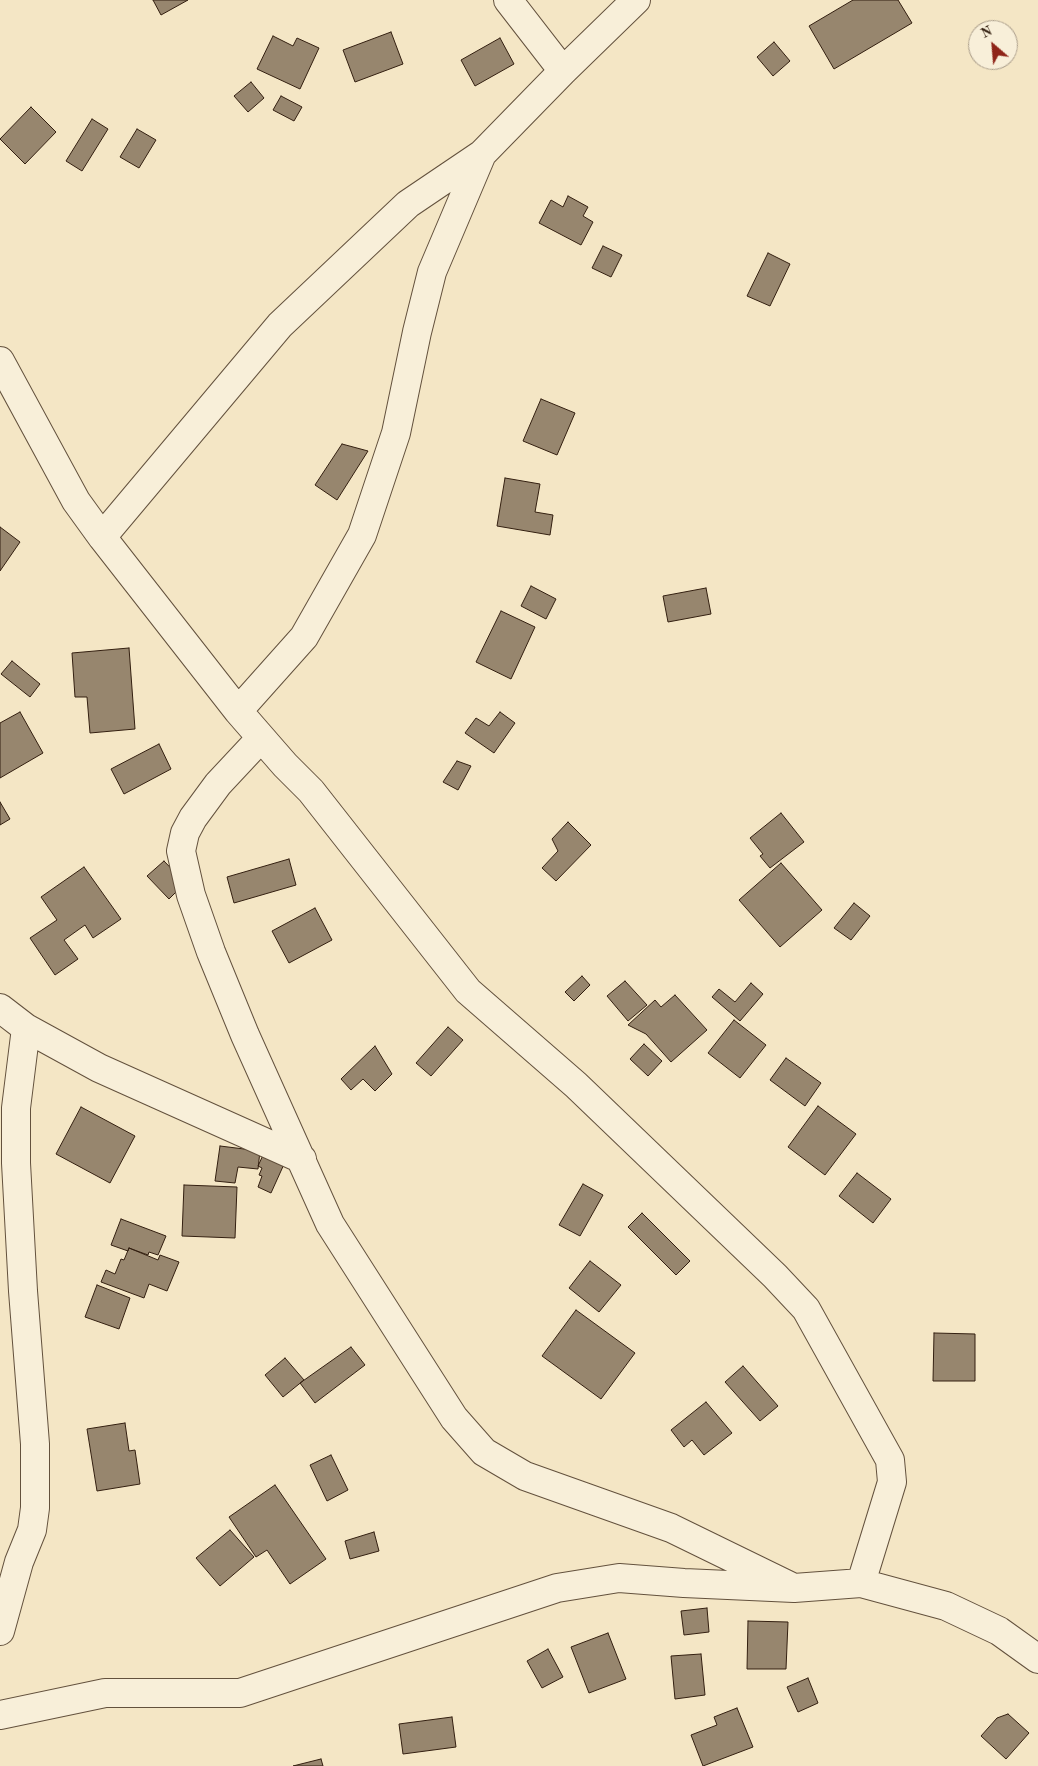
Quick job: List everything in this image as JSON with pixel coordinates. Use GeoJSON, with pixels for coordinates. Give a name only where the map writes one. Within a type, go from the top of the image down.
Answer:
{"type":"FeatureCollection","features":[{"type":"Feature","properties":{"kind":"street"},"geometry":{"type":"LineString","coordinates":[[508,0],[563,71]]}},
{"type":"Feature","properties":{"kind":"street"},"geometry":{"type":"LineString","coordinates":[[102,537],[280,325],[408,204],[482,154],[636,0]]}},
{"type":"Feature","properties":{"kind":"street"},"geometry":{"type":"LineString","coordinates":[[238,711],[304,637],[362,535],[396,433],[417,332],[432,272],[482,154]]}},
{"type":"Feature","properties":{"kind":"street"},"geometry":{"type":"LineString","coordinates":[[0,361],[76,501],[102,537],[238,711],[311,791],[468,991],[576,1085],[768,1269],[806,1309],[890,1460],[892,1482],[861,1583]]}},
{"type":"Feature","properties":{"kind":"street"},"geometry":{"type":"LineString","coordinates":[[261,738],[218,784],[193,818],[185,834],[181,851],[191,895],[211,952],[245,1036],[330,1224],[454,1418],[484,1452],[525,1476],[671,1528],[794,1588]]}},
{"type":"Feature","properties":{"kind":"street"},"geometry":{"type":"LineString","coordinates":[[0,1008],[26,1028],[99,1068],[302,1159]]}},
{"type":"Feature","properties":{"kind":"street"},"geometry":{"type":"LineString","coordinates":[[0,1631],[19,1562],[32,1530],[35,1508],[35,1444],[23,1292],[16,1163],[16,1108],[26,1028]]}},
{"type":"Feature","properties":{"kind":"street"},"geometry":{"type":"LineString","coordinates":[[0,1712],[105,1693],[240,1693],[557,1588],[618,1578],[794,1588],[861,1583],[946,1606],[999,1631],[1038,1659]]}},
{"type":"Feature","properties":{"kind":"building"},"geometry":{"type":"Polygon","coordinates":[[[153,0],[188,0],[161,15],[153,0]]]}},
{"type":"Feature","properties":{"kind":"building"},"geometry":{"type":"Polygon","coordinates":[[[853,0],[898,0],[912,23],[834,69],[809,26],[853,0]]]}},
{"type":"Feature","properties":{"kind":"building"},"geometry":{"type":"Polygon","coordinates":[[[391,32],[403,64],[355,82],[343,50],[391,32]]]}},
{"type":"Feature","properties":{"kind":"building"},"geometry":{"type":"Polygon","coordinates":[[[273,36],[293,46],[297,38],[319,48],[300,89],[257,69],[273,36]]]}},
{"type":"Feature","properties":{"kind":"building"},"geometry":{"type":"Polygon","coordinates":[[[500,38],[514,64],[475,86],[461,60],[500,38]]]}},
{"type":"Feature","properties":{"kind":"building"},"geometry":{"type":"Polygon","coordinates":[[[774,42],[790,61],[773,76],[757,57],[774,42]]]}},
{"type":"Feature","properties":{"kind":"building"},"geometry":{"type":"Polygon","coordinates":[[[251,82],[264,98],[248,112],[234,96],[251,82]]]}},
{"type":"Feature","properties":{"kind":"building"},"geometry":{"type":"Polygon","coordinates":[[[281,96],[302,107],[294,121],[273,110],[281,96]]]}},
{"type":"Feature","properties":{"kind":"building"},"geometry":{"type":"Polygon","coordinates":[[[31,107],[56,132],[25,164],[0,139],[31,107]]]}},
{"type":"Feature","properties":{"kind":"building"},"geometry":{"type":"Polygon","coordinates":[[[92,119],[108,129],[82,171],[66,161],[92,119]]]}},
{"type":"Feature","properties":{"kind":"building"},"geometry":{"type":"Polygon","coordinates":[[[137,129],[156,140],[139,168],[120,157],[137,129]]]}},
{"type":"Feature","properties":{"kind":"building"},"geometry":{"type":"Polygon","coordinates":[[[568,196],[588,207],[583,216],[593,222],[581,245],[539,223],[551,200],[563,207],[568,196]]]}},
{"type":"Feature","properties":{"kind":"building"},"geometry":{"type":"Polygon","coordinates":[[[603,246],[622,255],[611,277],[592,268],[603,246]]]}},
{"type":"Feature","properties":{"kind":"building"},"geometry":{"type":"Polygon","coordinates":[[[768,253],[790,264],[770,306],[747,296],[768,253]]]}},
{"type":"Feature","properties":{"kind":"building"},"geometry":{"type":"Polygon","coordinates":[[[541,399],[575,413],[557,455],[523,441],[541,399]]]}},
{"type":"Feature","properties":{"kind":"building"},"geometry":{"type":"Polygon","coordinates":[[[342,444],[368,451],[337,500],[315,485],[342,444]]]}},
{"type":"Feature","properties":{"kind":"building"},"geometry":{"type":"Polygon","coordinates":[[[505,478],[540,484],[535,512],[553,515],[550,535],[497,526],[505,478]]]}},
{"type":"Feature","properties":{"kind":"building"},"geometry":{"type":"Polygon","coordinates":[[[0,527],[20,542],[0,571],[0,527]]]}},
{"type":"Feature","properties":{"kind":"building"},"geometry":{"type":"Polygon","coordinates":[[[531,586],[556,599],[546,619],[521,606],[531,586]]]}},
{"type":"Feature","properties":{"kind":"building"},"geometry":{"type":"Polygon","coordinates":[[[706,588],[711,614],[668,622],[663,596],[706,588]]]}},
{"type":"Feature","properties":{"kind":"building"},"geometry":{"type":"Polygon","coordinates":[[[501,611],[535,627],[511,679],[476,662],[501,611]]]}},
{"type":"Feature","properties":{"kind":"building"},"geometry":{"type":"Polygon","coordinates":[[[129,648],[135,729],[90,733],[87,697],[75,697],[72,653],[129,648]]]}},
{"type":"Feature","properties":{"kind":"building"},"geometry":{"type":"Polygon","coordinates":[[[12,661],[40,684],[30,697],[1,674],[12,661]]]}},
{"type":"Feature","properties":{"kind":"building"},"geometry":{"type":"Polygon","coordinates":[[[20,712],[43,753],[0,778],[0,723],[20,712]]]}},
{"type":"Feature","properties":{"kind":"building"},"geometry":{"type":"Polygon","coordinates":[[[500,712],[515,723],[494,753],[465,733],[476,718],[489,726],[500,712]]]}},
{"type":"Feature","properties":{"kind":"building"},"geometry":{"type":"Polygon","coordinates":[[[159,744],[171,769],[124,794],[111,769],[159,744]]]}},
{"type":"Feature","properties":{"kind":"building"},"geometry":{"type":"Polygon","coordinates":[[[457,761],[471,766],[458,790],[443,782],[457,761]]]}},
{"type":"Feature","properties":{"kind":"building"},"geometry":{"type":"Polygon","coordinates":[[[0,802],[10,819],[0,825],[0,802]]]}},
{"type":"Feature","properties":{"kind":"building"},"geometry":{"type":"Polygon","coordinates":[[[781,813],[804,842],[770,868],[760,856],[763,854],[750,838],[781,813]]]}},
{"type":"Feature","properties":{"kind":"building"},"geometry":{"type":"Polygon","coordinates":[[[568,822],[591,845],[556,881],[542,868],[558,851],[552,839],[568,822]]]}},
{"type":"Feature","properties":{"kind":"building"},"geometry":{"type":"Polygon","coordinates":[[[289,859],[296,885],[234,903],[227,877],[289,859]]]}},
{"type":"Feature","properties":{"kind":"building"},"geometry":{"type":"Polygon","coordinates":[[[164,861],[185,883],[169,899],[147,876],[164,861]]]}},
{"type":"Feature","properties":{"kind":"building"},"geometry":{"type":"Polygon","coordinates":[[[781,863],[822,910],[780,947],[739,900],[781,863]]]}},
{"type":"Feature","properties":{"kind":"building"},"geometry":{"type":"Polygon","coordinates":[[[84,867],[121,919],[93,938],[85,925],[64,940],[78,959],[55,975],[30,938],[57,920],[41,897],[84,867]]]}},
{"type":"Feature","properties":{"kind":"building"},"geometry":{"type":"Polygon","coordinates":[[[854,903],[870,916],[851,940],[834,928],[854,903]]]}},
{"type":"Feature","properties":{"kind":"building"},"geometry":{"type":"Polygon","coordinates":[[[315,908],[332,940],[289,963],[272,931],[315,908]]]}},
{"type":"Feature","properties":{"kind":"building"},"geometry":{"type":"Polygon","coordinates":[[[582,976],[590,985],[574,1001],[565,992],[582,976]]]}},
{"type":"Feature","properties":{"kind":"building"},"geometry":{"type":"Polygon","coordinates":[[[625,981],[647,1005],[628,1021],[607,996],[625,981]]]}},
{"type":"Feature","properties":{"kind":"building"},"geometry":{"type":"Polygon","coordinates":[[[751,983],[763,994],[740,1021],[712,997],[719,989],[735,1002],[751,983]]]}},
{"type":"Feature","properties":{"kind":"building"},"geometry":{"type":"Polygon","coordinates":[[[675,995],[707,1030],[671,1062],[646,1034],[628,1025],[655,1000],[661,1007],[675,995]]]}},
{"type":"Feature","properties":{"kind":"building"},"geometry":{"type":"Polygon","coordinates":[[[734,1020],[766,1045],[740,1078],[708,1053],[734,1020]]]}},
{"type":"Feature","properties":{"kind":"building"},"geometry":{"type":"Polygon","coordinates":[[[448,1027],[463,1040],[431,1076],[416,1063],[448,1027]]]}},
{"type":"Feature","properties":{"kind":"building"},"geometry":{"type":"Polygon","coordinates":[[[644,1044],[662,1061],[648,1076],[630,1059],[644,1044]]]}},
{"type":"Feature","properties":{"kind":"building"},"geometry":{"type":"Polygon","coordinates":[[[375,1046],[392,1074],[375,1091],[363,1079],[351,1090],[341,1079],[375,1046]]]}},
{"type":"Feature","properties":{"kind":"building"},"geometry":{"type":"Polygon","coordinates":[[[786,1058],[821,1083],[805,1106],[770,1080],[786,1058]]]}},
{"type":"Feature","properties":{"kind":"building"},"geometry":{"type":"Polygon","coordinates":[[[818,1106],[856,1134],[825,1175],[788,1147],[818,1106]]]}},
{"type":"Feature","properties":{"kind":"building"},"geometry":{"type":"Polygon","coordinates":[[[81,1107],[135,1136],[110,1183],[56,1154],[81,1107]]]}},
{"type":"Feature","properties":{"kind":"building"},"geometry":{"type":"Polygon","coordinates":[[[220,1146],[260,1151],[258,1169],[238,1167],[235,1183],[215,1181],[220,1146]]]}},
{"type":"Feature","properties":{"kind":"building"},"geometry":{"type":"Polygon","coordinates":[[[264,1153],[285,1162],[271,1193],[258,1187],[262,1176],[259,1175],[262,1168],[258,1166],[264,1153]]]}},
{"type":"Feature","properties":{"kind":"building"},"geometry":{"type":"Polygon","coordinates":[[[857,1173],[891,1199],[873,1223],[839,1196],[857,1173]]]}},
{"type":"Feature","properties":{"kind":"building"},"geometry":{"type":"Polygon","coordinates":[[[583,1184],[603,1195],[580,1236],[559,1225],[583,1184]]]}},
{"type":"Feature","properties":{"kind":"building"},"geometry":{"type":"Polygon","coordinates":[[[184,1185],[237,1187],[235,1238],[182,1236],[184,1185]]]}},
{"type":"Feature","properties":{"kind":"building"},"geometry":{"type":"Polygon","coordinates":[[[642,1213],[690,1261],[676,1275],[628,1227],[642,1213]]]}},
{"type":"Feature","properties":{"kind":"building"},"geometry":{"type":"Polygon","coordinates":[[[121,1219],[166,1236],[158,1255],[149,1252],[148,1255],[129,1248],[128,1251],[111,1245],[121,1219]]]}},
{"type":"Feature","properties":{"kind":"building"},"geometry":{"type":"Polygon","coordinates":[[[129,1248],[158,1260],[160,1255],[179,1262],[167,1291],[149,1284],[144,1298],[101,1282],[106,1270],[115,1274],[121,1259],[124,1260],[129,1248]]]}},
{"type":"Feature","properties":{"kind":"building"},"geometry":{"type":"Polygon","coordinates":[[[590,1261],[621,1285],[599,1312],[569,1288],[590,1261]]]}},
{"type":"Feature","properties":{"kind":"building"},"geometry":{"type":"Polygon","coordinates":[[[97,1285],[130,1298],[119,1329],[85,1317],[97,1285]]]}},
{"type":"Feature","properties":{"kind":"building"},"geometry":{"type":"Polygon","coordinates":[[[576,1310],[635,1353],[601,1399],[542,1356],[576,1310]]]}},
{"type":"Feature","properties":{"kind":"building"},"geometry":{"type":"Polygon","coordinates":[[[934,1333],[975,1334],[975,1381],[933,1381],[934,1333]]]}},
{"type":"Feature","properties":{"kind":"building"},"geometry":{"type":"Polygon","coordinates":[[[351,1347],[365,1365],[315,1403],[300,1383],[351,1347]]]}},
{"type":"Feature","properties":{"kind":"building"},"geometry":{"type":"Polygon","coordinates":[[[285,1358],[304,1380],[283,1397],[265,1375],[285,1358]]]}},
{"type":"Feature","properties":{"kind":"building"},"geometry":{"type":"Polygon","coordinates":[[[743,1366],[778,1406],[760,1421],[725,1382],[743,1366]]]}},
{"type":"Feature","properties":{"kind":"building"},"geometry":{"type":"Polygon","coordinates":[[[706,1402],[732,1433],[704,1455],[692,1440],[684,1447],[671,1430],[706,1402]]]}},
{"type":"Feature","properties":{"kind":"building"},"geometry":{"type":"Polygon","coordinates":[[[125,1423],[129,1451],[135,1450],[140,1484],[97,1491],[87,1429],[125,1423]]]}},
{"type":"Feature","properties":{"kind":"building"},"geometry":{"type":"Polygon","coordinates":[[[331,1455],[348,1490],[327,1501],[310,1465],[331,1455]]]}},
{"type":"Feature","properties":{"kind":"building"},"geometry":{"type":"Polygon","coordinates":[[[275,1485],[326,1559],[290,1584],[267,1550],[256,1557],[229,1517],[275,1485]]]}},
{"type":"Feature","properties":{"kind":"building"},"geometry":{"type":"Polygon","coordinates":[[[230,1530],[254,1557],[220,1586],[196,1558],[230,1530]]]}},
{"type":"Feature","properties":{"kind":"building"},"geometry":{"type":"Polygon","coordinates":[[[374,1532],[379,1551],[350,1559],[345,1541],[374,1532]]]}},
{"type":"Feature","properties":{"kind":"building"},"geometry":{"type":"Polygon","coordinates":[[[707,1608],[709,1632],[684,1635],[681,1611],[707,1608]]]}},
{"type":"Feature","properties":{"kind":"building"},"geometry":{"type":"Polygon","coordinates":[[[748,1621],[788,1622],[786,1669],[747,1669],[748,1621]]]}},
{"type":"Feature","properties":{"kind":"building"},"geometry":{"type":"Polygon","coordinates":[[[608,1633],[626,1679],[589,1693],[571,1647],[608,1633]]]}},
{"type":"Feature","properties":{"kind":"building"},"geometry":{"type":"Polygon","coordinates":[[[548,1649],[563,1677],[542,1688],[527,1661],[548,1649]]]}},
{"type":"Feature","properties":{"kind":"building"},"geometry":{"type":"Polygon","coordinates":[[[701,1654],[705,1695],[675,1699],[671,1656],[701,1654]]]}},
{"type":"Feature","properties":{"kind":"building"},"geometry":{"type":"Polygon","coordinates":[[[808,1678],[818,1703],[798,1712],[787,1687],[808,1678]]]}},
{"type":"Feature","properties":{"kind":"building"},"geometry":{"type":"Polygon","coordinates":[[[737,1708],[753,1747],[703,1766],[691,1735],[717,1725],[714,1717],[737,1708]]]}},
{"type":"Feature","properties":{"kind":"building"},"geometry":{"type":"Polygon","coordinates":[[[1008,1714],[1029,1733],[1006,1759],[981,1736],[997,1718],[1008,1714]]]}},
{"type":"Feature","properties":{"kind":"building"},"geometry":{"type":"Polygon","coordinates":[[[452,1717],[456,1747],[403,1754],[399,1724],[452,1717]]]}},
{"type":"Feature","properties":{"kind":"building"},"geometry":{"type":"Polygon","coordinates":[[[321,1759],[323,1766],[293,1766],[321,1759]]]}}]}
